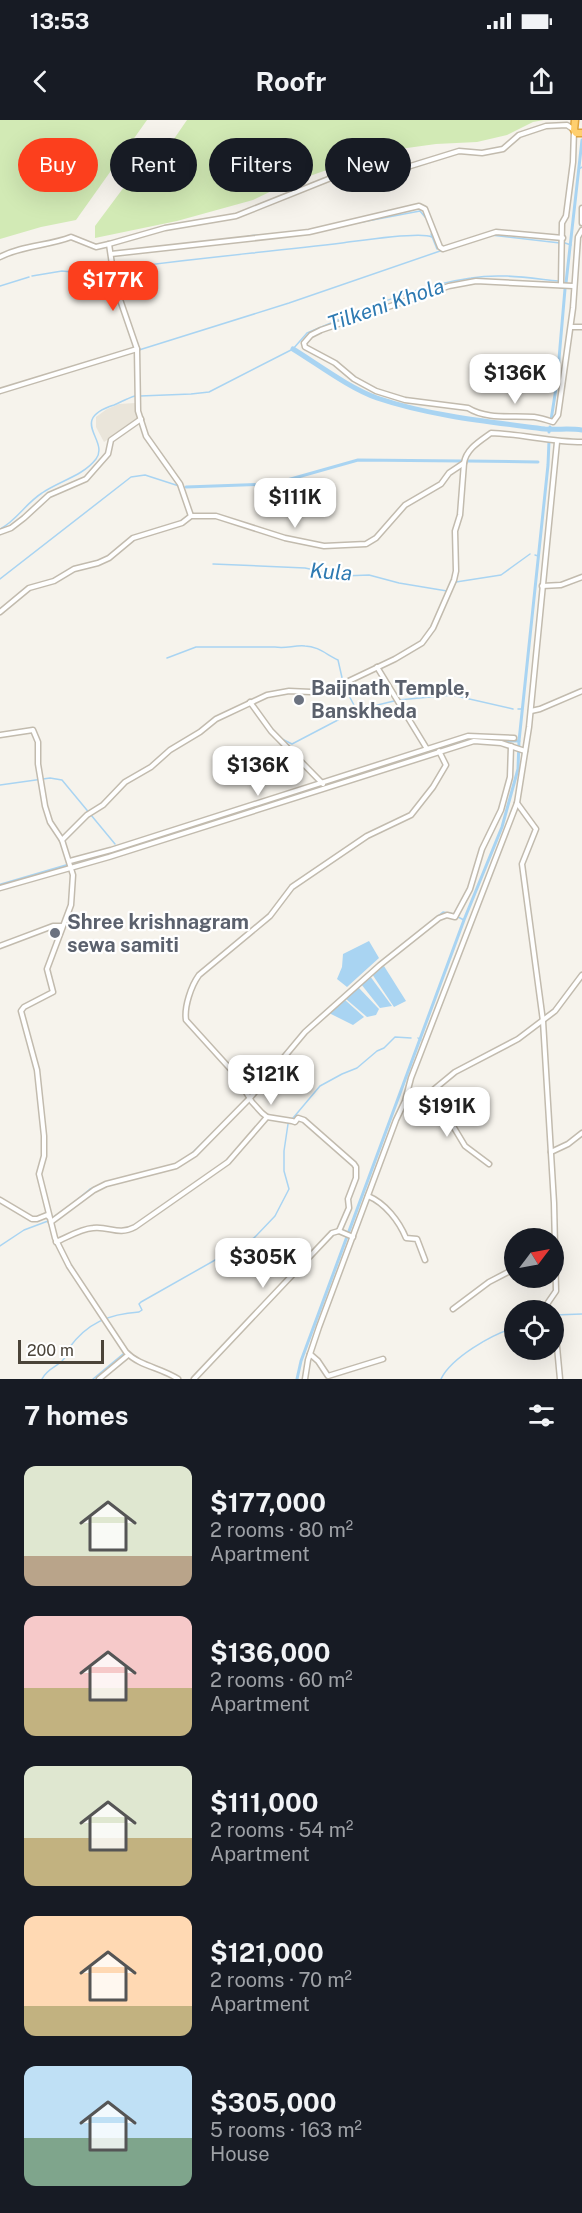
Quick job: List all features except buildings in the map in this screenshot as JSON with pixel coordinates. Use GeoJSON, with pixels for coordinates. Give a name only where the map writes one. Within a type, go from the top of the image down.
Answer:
{"type":"FeatureCollection","features":[{"type":"Feature","properties":{"kind":"highway"},"geometry":{"type":"LineString","coordinates":[[575,120],[578,132]]}},
{"type":"Feature","properties":{"kind":"street"},"geometry":{"type":"LineString","coordinates":[[0,257],[10,252],[43,243],[55,243],[71,237],[96,247],[165,228],[236,216],[356,168],[378,172],[404,168],[459,151],[482,153],[503,149],[519,135],[546,126],[567,125],[578,132],[566,216],[562,223],[561,285]]}},
{"type":"Feature","properties":{"kind":"street"},"geometry":{"type":"LineString","coordinates":[[111,254],[309,232],[419,206],[425,209],[440,247],[443,249],[496,232],[563,238]]}},
{"type":"Feature","properties":{"kind":"street"},"geometry":{"type":"LineString","coordinates":[[582,208],[582,223]]}},
{"type":"Feature","properties":{"kind":"street"},"geometry":{"type":"LineString","coordinates":[[573,286],[476,281],[449,285],[321,330],[311,335],[304,343],[305,347],[335,363],[354,379],[376,391],[405,400],[468,408],[474,412],[491,416],[544,418],[550,422],[558,415],[571,327],[578,237],[582,230]]}},
{"type":"Feature","properties":{"kind":"street"},"geometry":{"type":"LineString","coordinates":[[109,244],[116,285],[137,349],[137,405],[146,436],[181,486],[191,516]]}},
{"type":"Feature","properties":{"kind":"street"},"geometry":{"type":"LineString","coordinates":[[571,327],[582,327]]}},
{"type":"Feature","properties":{"kind":"street"},"geometry":{"type":"LineString","coordinates":[[0,391],[137,349]]}},
{"type":"Feature","properties":{"kind":"street"},"geometry":{"type":"LineString","coordinates":[[0,532],[18,523],[49,495],[86,479],[108,454],[111,440],[141,419]]}},
{"type":"Feature","properties":{"kind":"street"},"geometry":{"type":"LineString","coordinates":[[62,840],[87,815],[103,806],[125,782],[216,719],[277,692],[311,693],[332,689],[395,659],[426,641],[456,571],[454,537],[460,515],[465,457],[471,448],[491,432],[537,439],[547,438],[556,442],[582,442]]}},
{"type":"Feature","properties":{"kind":"street"},"geometry":{"type":"LineString","coordinates":[[304,1379],[310,1354],[351,1236],[405,1101],[419,1057],[517,803],[523,751],[531,711],[556,442]]}},
{"type":"Feature","properties":{"kind":"street"},"geometry":{"type":"LineString","coordinates":[[0,612],[29,588],[47,584],[74,569],[110,558],[133,538],[182,523],[191,516],[216,516],[285,538],[324,546],[366,544],[376,538],[405,505],[441,484],[464,463]]}},
{"type":"Feature","properties":{"kind":"street"},"geometry":{"type":"LineString","coordinates":[[542,586],[561,585],[582,577]]}},
{"type":"Feature","properties":{"kind":"street"},"geometry":{"type":"LineString","coordinates":[[377,667],[427,749]]}},
{"type":"Feature","properties":{"kind":"street"},"geometry":{"type":"LineString","coordinates":[[531,711],[582,691]]}},
{"type":"Feature","properties":{"kind":"street"},"geometry":{"type":"LineString","coordinates":[[250,702],[271,731],[323,784]]}},
{"type":"Feature","properties":{"kind":"street"},"geometry":{"type":"LineString","coordinates":[[0,735],[33,730],[36,735],[45,806],[50,822],[62,840],[72,868],[72,896],[48,969],[53,992],[24,1007],[21,1011],[37,1070],[44,1136],[44,1156],[39,1173],[50,1220],[57,1242],[69,1266],[128,1355],[168,1372],[178,1379]]}},
{"type":"Feature","properties":{"kind":"street"},"geometry":{"type":"LineString","coordinates":[[70,861],[323,784],[468,736],[514,738]]}},
{"type":"Feature","properties":{"kind":"street"},"geometry":{"type":"LineString","coordinates":[[0,888],[72,868],[474,741],[501,743],[523,751]]}},
{"type":"Feature","properties":{"kind":"street"},"geometry":{"type":"LineString","coordinates":[[50,1220],[106,1184],[161,1171],[184,1162],[195,1154],[249,1097],[305,1032],[439,918],[447,915],[455,917],[470,889],[482,849],[501,810],[510,777],[510,746]]}},
{"type":"Feature","properties":{"kind":"street"},"geometry":{"type":"LineString","coordinates":[[341,1232],[349,1208],[348,1199],[356,1178],[356,1167],[304,1120],[298,1118],[296,1122],[267,1117],[249,1097],[234,1073],[186,1020],[185,1014],[194,982],[205,969],[248,937],[270,916],[292,887],[367,836],[390,823],[411,815],[434,787],[446,765],[439,751]]}},
{"type":"Feature","properties":{"kind":"street"},"geometry":{"type":"LineString","coordinates":[[517,803],[536,829],[522,864],[543,1021],[553,1228]]}},
{"type":"Feature","properties":{"kind":"street"},"geometry":{"type":"LineString","coordinates":[[0,945],[53,926],[63,926]]}},
{"type":"Feature","properties":{"kind":"street"},"geometry":{"type":"LineString","coordinates":[[405,1101],[432,1091],[455,1072],[518,1039],[555,1011],[582,975]]}},
{"type":"Feature","properties":{"kind":"street"},"geometry":{"type":"LineString","coordinates":[[432,1091],[465,1146],[489,1164]]}},
{"type":"Feature","properties":{"kind":"street"},"geometry":{"type":"LineString","coordinates":[[57,1242],[96,1227],[124,1232],[135,1227],[228,1162],[267,1117]]}},
{"type":"Feature","properties":{"kind":"street"},"geometry":{"type":"LineString","coordinates":[[551,1152],[568,1144],[582,1133]]}},
{"type":"Feature","properties":{"kind":"street"},"geometry":{"type":"LineString","coordinates":[[368,1196],[385,1207],[401,1227],[406,1238],[417,1239],[424,1260]]}},
{"type":"Feature","properties":{"kind":"street"},"geometry":{"type":"LineString","coordinates":[[0,1200],[32,1219],[47,1215],[50,1220]]}},
{"type":"Feature","properties":{"kind":"street"},"geometry":{"type":"LineString","coordinates":[[194,1379],[332,1233],[341,1232],[351,1236]]}},
{"type":"Feature","properties":{"kind":"street"},"geometry":{"type":"LineString","coordinates":[[453,1309],[489,1282],[504,1274]]}},
{"type":"Feature","properties":{"kind":"street"},"geometry":{"type":"LineString","coordinates":[[310,1354],[318,1360],[328,1376],[383,1359]]}},
{"type":"Feature","properties":{"kind":"street"},"geometry":{"type":"LineString","coordinates":[[99,1379],[128,1355]]}},
{"type":"Feature","properties":{"kind":"street"},"geometry":{"type":"LineString","coordinates":[[558,1360],[560,1379]]}},
{"type":"Feature","properties":{"kind":"shaded area"},"geometry":{"type":"Polygon","coordinates":[[[135,403],[138,420],[104,442],[96,427],[96,417],[119,404],[135,403]]]}},
{"type":"Feature","properties":{"kind":"green space"},"geometry":{"type":"Polygon","coordinates":[[[0,120],[147,120],[134,138],[110,138],[110,172],[98,189],[98,138],[18,138],[18,192],[96,192],[76,220],[0,239],[0,120]]]}},
{"type":"Feature","properties":{"kind":"green space"},"geometry":{"type":"Polygon","coordinates":[[[187,120],[544,120],[533,122],[507,135],[477,142],[411,147],[411,138],[325,138],[325,171],[313,175],[313,138],[209,138],[209,192],[270,192],[253,200],[177,221],[95,238],[95,226],[120,192],[197,192],[197,138],[175,138],[187,120]]]}},
{"type":"Feature","properties":{"kind":"water"},"geometry":{"type":"Polygon","coordinates":[[[369,941],[379,958],[347,987],[337,979],[342,967],[343,954],[369,941]]]}},
{"type":"Feature","properties":{"kind":"water"},"geometry":{"type":"Polygon","coordinates":[[[384,966],[406,1001],[394,1007],[372,974],[384,966]]]}},
{"type":"Feature","properties":{"kind":"water"},"geometry":{"type":"Polygon","coordinates":[[[370,976],[392,1006],[380,1008],[361,984],[370,976]]]}},
{"type":"Feature","properties":{"kind":"water"},"geometry":{"type":"Polygon","coordinates":[[[358,987],[379,1009],[376,1015],[367,1017],[346,999],[358,987]]]}},
{"type":"Feature","properties":{"kind":"water"},"geometry":{"type":"Polygon","coordinates":[[[345,1000],[364,1017],[353,1025],[329,1013],[345,1000]]]}},
{"type":"Feature","properties":{"kind":"waterway"},"geometry":{"type":"LineString","coordinates":[[566,283],[582,140]]}},
{"type":"Feature","properties":{"kind":"waterway"},"geometry":{"type":"LineString","coordinates":[[346,225],[420,211],[425,217]]}},
{"type":"Feature","properties":{"kind":"waterway"},"geometry":{"type":"LineString","coordinates":[[248,236],[286,233]]}},
{"type":"Feature","properties":{"kind":"waterway"},"geometry":{"type":"LineString","coordinates":[[431,234],[437,249]]}},
{"type":"Feature","properties":{"kind":"waterway"},"geometry":{"type":"LineString","coordinates":[[115,269],[389,237],[415,235],[432,237]]}},
{"type":"Feature","properties":{"kind":"waterway"},"geometry":{"type":"LineString","coordinates":[[491,235],[560,243]]}},
{"type":"Feature","properties":{"kind":"waterway"},"geometry":{"type":"LineString","coordinates":[[565,243],[571,245]]}},
{"type":"Feature","properties":{"kind":"waterway"},"geometry":{"type":"LineString","coordinates":[[139,350],[289,303],[443,250]]}},
{"type":"Feature","properties":{"kind":"waterway"},"geometry":{"type":"LineString","coordinates":[[32,276],[62,271],[92,274],[111,270]]}},
{"type":"Feature","properties":{"kind":"waterway","name":"Tilkeni Khola"},"geometry":{"type":"LineString","coordinates":[[140,396],[209,392],[293,349],[307,333],[388,300],[429,287],[493,276],[558,281]]}},
{"type":"Feature","properties":{"kind":"waterway"},"geometry":{"type":"LineString","coordinates":[[0,286],[29,277]]}},
{"type":"Feature","properties":{"kind":"waterway"},"geometry":{"type":"LineString","coordinates":[[551,420],[557,382],[565,289]]}},
{"type":"Feature","properties":{"kind":"waterway","name":"Tilkeni Khola"},"geometry":{"type":"LineString","coordinates":[[293,349],[356,388],[397,404],[482,421],[545,429],[582,430]]}},
{"type":"Feature","properties":{"kind":"waterway","name":"Tilkeni Khola"},"geometry":{"type":"LineString","coordinates":[[0,529],[42,493],[91,465],[99,452],[91,424],[93,417],[100,411],[135,396]]}},
{"type":"Feature","properties":{"kind":"waterway","name":"Tilkeni Khola"},"geometry":{"type":"LineString","coordinates":[[549,432],[550,427]]}},
{"type":"Feature","properties":{"kind":"waterway"},"geometry":{"type":"LineString","coordinates":[[297,1379],[301,1361],[464,920],[502,827],[518,769],[549,441]]}},
{"type":"Feature","properties":{"kind":"waterway"},"geometry":{"type":"LineString","coordinates":[[186,487],[273,484],[358,460],[461,461]]}},
{"type":"Feature","properties":{"kind":"waterway"},"geometry":{"type":"LineString","coordinates":[[468,461],[538,462]]}},
{"type":"Feature","properties":{"kind":"waterway"},"geometry":{"type":"LineString","coordinates":[[0,579],[131,477],[145,475],[179,486]]}},
{"type":"Feature","properties":{"kind":"waterway","name":"Kula"},"geometry":{"type":"LineString","coordinates":[[452,589],[456,582],[501,575],[530,554]]}},
{"type":"Feature","properties":{"kind":"waterway","name":"Kula"},"geometry":{"type":"LineString","coordinates":[[213,564],[305,568],[343,576],[369,575],[399,583],[447,591]]}},
{"type":"Feature","properties":{"kind":"waterway"},"geometry":{"type":"LineString","coordinates":[[167,658],[196,647],[310,646],[338,660],[343,682]]}},
{"type":"Feature","properties":{"kind":"waterway"},"geometry":{"type":"LineString","coordinates":[[344,686],[356,709]]}},
{"type":"Feature","properties":{"kind":"waterway"},"geometry":{"type":"LineString","coordinates":[[282,739],[292,744],[357,710],[398,700],[452,695],[513,709]]}},
{"type":"Feature","properties":{"kind":"waterway"},"geometry":{"type":"LineString","coordinates":[[0,885],[468,740],[519,741]]}},
{"type":"Feature","properties":{"kind":"waterway"},"geometry":{"type":"LineString","coordinates":[[0,785],[50,778],[62,780],[115,844]]}},
{"type":"Feature","properties":{"kind":"waterway"},"geometry":{"type":"LineString","coordinates":[[250,1094],[304,1030],[384,959],[443,912],[454,914]]}},
{"type":"Feature","properties":{"kind":"waterway"},"geometry":{"type":"LineString","coordinates":[[458,917],[464,920]]}},
{"type":"Feature","properties":{"kind":"waterway"},"geometry":{"type":"LineString","coordinates":[[42,1379],[48,1371],[64,1360],[68,1349],[91,1326],[118,1315],[139,1312],[142,1310],[139,1304],[141,1302],[254,1238],[275,1216],[289,1189],[284,1171],[288,1124],[320,1086],[357,1068],[395,1037],[411,1038]]}},
{"type":"Feature","properties":{"kind":"waterway"},"geometry":{"type":"LineString","coordinates":[[189,1156],[235,1111]]}},
{"type":"Feature","properties":{"kind":"waterway"},"geometry":{"type":"LineString","coordinates":[[72,1204],[90,1189],[105,1183]]}},
{"type":"Feature","properties":{"kind":"waterway"},"geometry":{"type":"LineString","coordinates":[[52,1218],[63,1211]]}},
{"type":"Feature","properties":{"kind":"waterway"},"geometry":{"type":"LineString","coordinates":[[0,1246],[24,1230],[48,1221]]}},
{"type":"Feature","properties":{"kind":"waterway"},"geometry":{"type":"LineString","coordinates":[[564,1315],[582,1314]]}},
{"type":"Feature","properties":{"kind":"waterway"},"geometry":{"type":"LineString","coordinates":[[441,1379],[463,1355],[504,1332]]}},
{"type":"Feature","properties":{"kind":"waterway"},"geometry":{"type":"LineString","coordinates":[[93,1379],[123,1354]]}},
{"type":"Feature","properties":{"kind":"place","name":"Baijnath Temple, Banskheda"},"geometry":{"type":"Point","coordinates":[299,700]}},
{"type":"Feature","properties":{"kind":"place","name":"Shree krishnagram sewa samiti"},"geometry":{"type":"Point","coordinates":[55,933]}}]}
